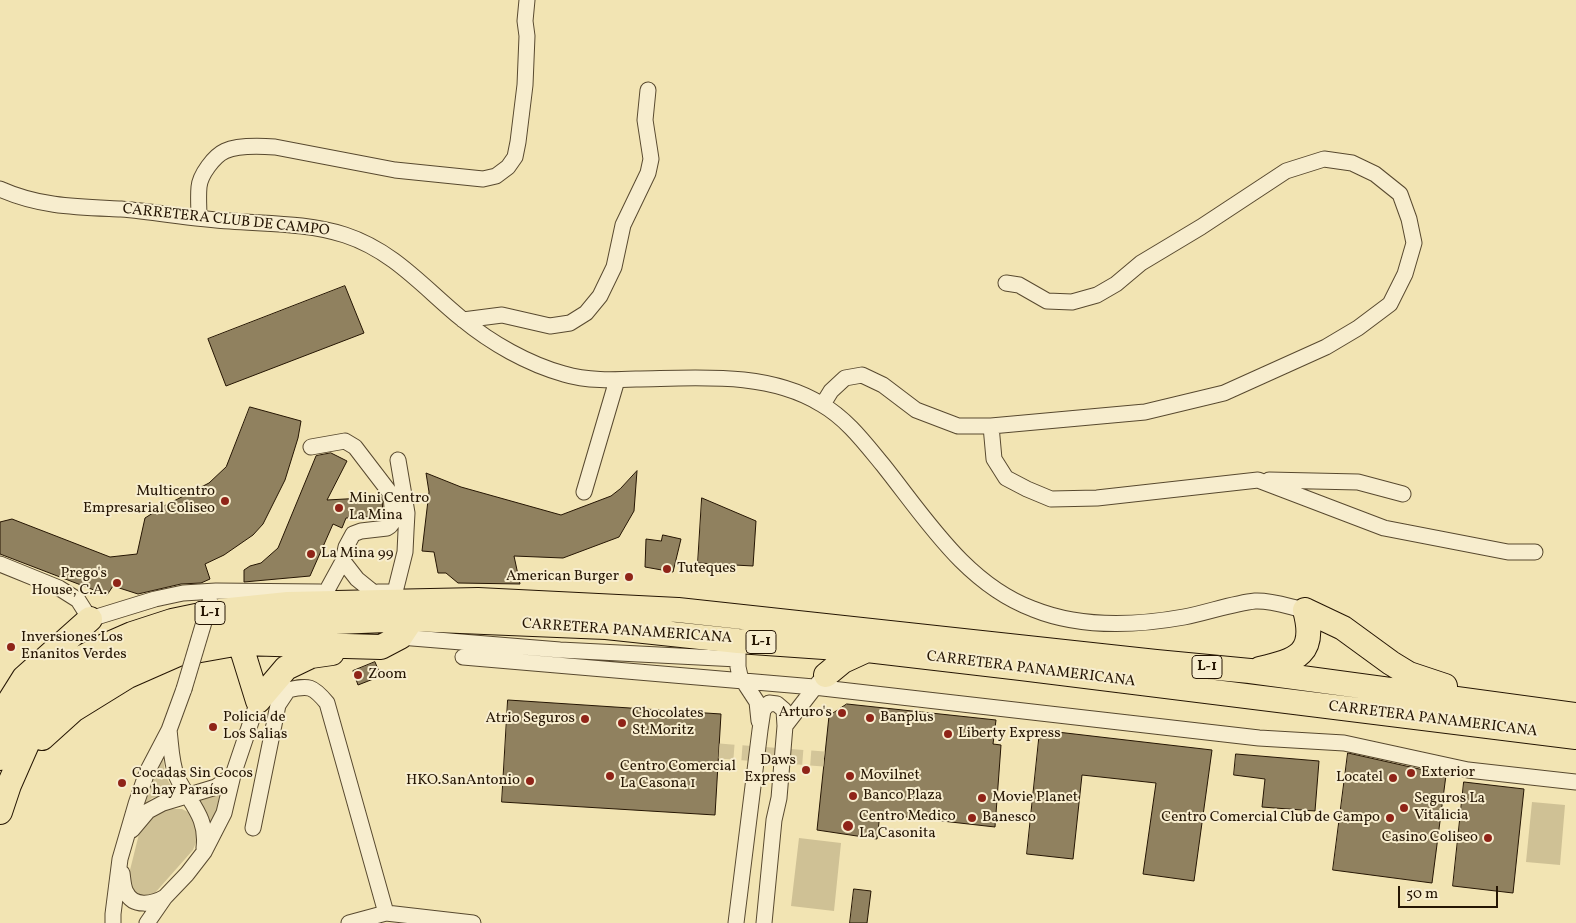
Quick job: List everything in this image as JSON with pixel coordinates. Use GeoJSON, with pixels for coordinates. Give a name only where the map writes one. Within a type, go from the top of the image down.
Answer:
{"type":"FeatureCollection","features":[{"type":"Feature","properties":{"kind":"main road"},"geometry":{"type":"LineString","coordinates":[[384,592],[478,600]]}},
{"type":"Feature","properties":{"kind":"main road","name":"CARRETERA PANAMERICANA"},"geometry":{"type":"LineString","coordinates":[[0,758],[16,723],[41,689],[66,666],[124,637],[172,620],[220,611],[288,604],[478,600],[678,610],[1250,671],[1576,716]]}},
{"type":"Feature","properties":{"kind":"main road","name":"L-1"},"geometry":{"type":"LineString","coordinates":[[1250,671],[1281,664],[1300,656],[1308,642],[1309,631],[1305,610]]}},
{"type":"Feature","properties":{"kind":"main road"},"geometry":{"type":"LineString","coordinates":[[1305,610],[1344,628],[1409,674],[1436,684],[1534,710]]}},
{"type":"Feature","properties":{"kind":"main road"},"geometry":{"type":"LineString","coordinates":[[0,725],[4,710],[24,678],[90,619]]}},
{"type":"Feature","properties":{"kind":"main road","name":"CARRETERA PANAMERICANA"},"geometry":{"type":"LineString","coordinates":[[0,812],[9,785],[27,744],[47,711],[62,696],[123,661],[154,646],[187,635],[233,626],[398,635],[606,627],[738,650],[867,650],[1576,737]]}},
{"type":"Feature","properties":{"kind":"main road","name":"L-1"},"geometry":{"type":"LineString","coordinates":[[9,785],[46,734],[73,710],[128,676],[178,654],[240,643],[398,635]]}},
{"type":"Feature","properties":{"kind":"main road"},"geometry":{"type":"LineString","coordinates":[[258,701],[286,668],[311,656],[398,635]]}},
{"type":"Feature","properties":{"kind":"main road"},"geometry":{"type":"LineString","coordinates":[[240,643],[258,701]]}},
{"type":"Feature","properties":{"kind":"main road"},"geometry":{"type":"LineString","coordinates":[[820,681],[843,661],[867,650]]}},
{"type":"Feature","properties":{"kind":"main road","name":"L-1"},"geometry":{"type":"LineString","coordinates":[[1534,710],[1576,711]]}},
{"type":"Feature","properties":{"kind":"street"},"geometry":{"type":"LineString","coordinates":[[199,218],[199,186],[202,174],[225,151],[239,148],[275,146],[395,170],[483,179],[496,176],[508,167],[515,157],[518,142],[525,85],[525,21],[527,0]]}},
{"type":"Feature","properties":{"kind":"street"},"geometry":{"type":"LineString","coordinates":[[463,320],[502,315],[550,326],[570,323],[586,313],[600,296],[614,267],[623,225],[648,173],[651,159],[645,120],[648,90]]}},
{"type":"Feature","properties":{"kind":"street"},"geometry":{"type":"LineString","coordinates":[[823,404],[831,390],[845,378],[862,375],[883,385],[916,410],[958,426],[991,426],[1145,412],[1224,393],[1326,347],[1358,328],[1390,304],[1405,274],[1414,243],[1409,220],[1400,194],[1375,174],[1352,162],[1324,159],[1286,171],[1142,263],[1116,284],[1097,295],[1072,302],[1047,301],[1019,285],[1006,283]]}},
{"type":"Feature","properties":{"kind":"street","name":"CARRETERA CLUB DE CAMPO"},"geometry":{"type":"LineString","coordinates":[[0,189],[26,200],[53,205],[316,227],[343,234],[365,242],[409,270],[463,320],[499,345],[568,376],[617,380],[716,378],[784,386],[823,404],[852,427],[951,550],[987,584],[1008,598],[1057,617],[1080,621],[1143,623],[1257,601],[1305,610]]}},
{"type":"Feature","properties":{"kind":"street"},"geometry":{"type":"LineString","coordinates":[[584,492],[617,380]]}},
{"type":"Feature","properties":{"kind":"street"},"geometry":{"type":"LineString","coordinates":[[991,426],[994,459],[1006,478],[1051,499],[1097,498],[1258,480],[1358,482],[1404,494]]}},
{"type":"Feature","properties":{"kind":"street"},"geometry":{"type":"LineString","coordinates":[[311,447],[345,442],[355,447],[391,494],[393,522],[386,528],[361,531],[353,534],[346,547],[343,561],[326,592]]}},
{"type":"Feature","properties":{"kind":"street"},"geometry":{"type":"LineString","coordinates":[[384,592],[405,552],[407,513],[398,460]]}},
{"type":"Feature","properties":{"kind":"street"},"geometry":{"type":"LineString","coordinates":[[1258,480],[1384,528],[1508,552],[1535,552]]}},
{"type":"Feature","properties":{"kind":"street"},"geometry":{"type":"LineString","coordinates":[[343,561],[357,578],[384,592]]}},
{"type":"Feature","properties":{"kind":"street"},"geometry":{"type":"LineString","coordinates":[[0,564],[59,588],[78,600],[90,619],[156,599],[184,593],[213,596],[384,592]]}},
{"type":"Feature","properties":{"kind":"street"},"geometry":{"type":"LineString","coordinates":[[113,923],[120,859],[127,835],[147,772],[168,730],[184,690],[213,596]]}},
{"type":"Feature","properties":{"kind":"street"},"geometry":{"type":"LineString","coordinates":[[738,650],[740,676],[757,702],[760,730]]}},
{"type":"Feature","properties":{"kind":"street"},"geometry":{"type":"LineString","coordinates":[[463,657],[743,682],[820,681],[1259,738],[1344,744],[1468,770],[1576,782]]}},
{"type":"Feature","properties":{"kind":"street"},"geometry":{"type":"LineString","coordinates":[[785,726],[820,681]]}},
{"type":"Feature","properties":{"kind":"street"},"geometry":{"type":"LineString","coordinates":[[253,828],[278,705],[288,690],[304,686],[318,691],[327,703],[386,913]]}},
{"type":"Feature","properties":{"kind":"street"},"geometry":{"type":"LineString","coordinates":[[147,923],[165,897],[187,874],[204,852],[224,813],[233,775],[258,701]]}},
{"type":"Feature","properties":{"kind":"street"},"geometry":{"type":"LineString","coordinates":[[736,923],[763,710],[769,703],[777,704],[784,710],[785,726],[779,798],[774,820],[764,923]]}},
{"type":"Feature","properties":{"kind":"street"},"geometry":{"type":"LineString","coordinates":[[168,730],[177,776],[204,823],[204,852]]}},
{"type":"Feature","properties":{"kind":"street"},"geometry":{"type":"LineString","coordinates":[[127,835],[148,810],[163,803],[216,787],[233,775]]}},
{"type":"Feature","properties":{"kind":"street"},"geometry":{"type":"LineString","coordinates":[[750,820],[757,824],[768,824],[774,820]]}},
{"type":"Feature","properties":{"kind":"street"},"geometry":{"type":"LineString","coordinates":[[120,859],[126,893],[132,900],[144,904],[156,902],[165,897]]}},
{"type":"Feature","properties":{"kind":"street"},"geometry":{"type":"LineString","coordinates":[[349,923],[386,913],[473,923]]}},
{"type":"Feature","properties":{"kind":"shaded area"},"geometry":{"type":"Polygon","coordinates":[[[163,756],[165,775],[175,794],[152,798],[145,804],[154,777],[163,756]]]}},
{"type":"Feature","properties":{"kind":"shaded area"},"geometry":{"type":"Polygon","coordinates":[[[223,789],[210,825],[207,814],[196,799],[208,797],[223,789]]]}},
{"type":"Feature","properties":{"kind":"shaded area"},"geometry":{"type":"Polygon","coordinates":[[[1532,802],[1565,805],[1560,865],[1526,862],[1532,802]]]}},
{"type":"Feature","properties":{"kind":"shaded area"},"geometry":{"type":"Polygon","coordinates":[[[169,809],[182,809],[192,814],[197,824],[198,837],[193,850],[154,894],[140,896],[132,892],[128,878],[139,834],[145,822],[155,813],[169,809]]]}},
{"type":"Feature","properties":{"kind":"shaded area"},"geometry":{"type":"Polygon","coordinates":[[[799,838],[841,843],[834,911],[791,906],[799,838]]]}},
{"type":"Feature","properties":{"kind":"building"},"geometry":{"type":"Polygon","coordinates":[[[345,286],[364,333],[226,386],[208,339],[345,286]]]}},
{"type":"Feature","properties":{"kind":"building","name":"Multicentro Empresarial Coliseo"},"geometry":{"type":"Polygon","coordinates":[[[250,407],[301,421],[298,438],[285,480],[263,524],[253,535],[224,555],[205,564],[210,579],[201,583],[181,584],[138,594],[113,586],[107,595],[0,554],[0,522],[12,519],[110,557],[137,554],[145,518],[209,483],[226,467],[250,407]]]}},
{"type":"Feature","properties":{"kind":"building","name":"Mini Centro La Mina"},"geometry":{"type":"Polygon","coordinates":[[[331,453],[347,461],[327,500],[382,497],[383,516],[346,518],[342,528],[333,524],[310,576],[244,582],[244,570],[261,563],[278,548],[316,456],[331,453]]]}},
{"type":"Feature","properties":{"kind":"building"},"geometry":{"type":"Polygon","coordinates":[[[637,471],[634,511],[619,537],[563,558],[514,556],[520,584],[458,583],[446,573],[438,573],[434,552],[422,551],[429,492],[426,473],[461,487],[561,515],[611,496],[637,471]]]}},
{"type":"Feature","properties":{"kind":"building"},"geometry":{"type":"Polygon","coordinates":[[[702,498],[756,521],[753,566],[698,563],[702,498]]]}},
{"type":"Feature","properties":{"kind":"building"},"geometry":{"type":"Polygon","coordinates":[[[663,535],[681,539],[673,572],[645,567],[646,539],[661,541],[663,535]]]}},
{"type":"Feature","properties":{"kind":"building"},"geometry":{"type":"Polygon","coordinates":[[[375,662],[381,676],[358,685],[353,671],[375,662]]]}},
{"type":"Feature","properties":{"kind":"building","name":"Centro Comercial La Casona 1"},"geometry":{"type":"Polygon","coordinates":[[[508,700],[721,714],[715,815],[502,802],[508,700]]]}},
{"type":"Feature","properties":{"kind":"building"},"geometry":{"type":"Polygon","coordinates":[[[847,704],[996,720],[993,744],[1001,745],[995,827],[880,814],[877,839],[817,830],[829,716],[847,704]]]}},
{"type":"Feature","properties":{"kind":"building"},"geometry":{"type":"Polygon","coordinates":[[[1040,730],[1212,750],[1194,881],[1143,874],[1156,783],[1082,775],[1073,859],[1027,854],[1040,730]]]}},
{"type":"Feature","properties":{"kind":"building","name":"Centro Comercial Club de Campo"},"geometry":{"type":"Polygon","coordinates":[[[1348,753],[1446,775],[1432,883],[1333,870],[1348,753]]]}},
{"type":"Feature","properties":{"kind":"building"},"geometry":{"type":"Polygon","coordinates":[[[1236,754],[1319,761],[1315,811],[1262,807],[1265,779],[1234,775],[1236,754]]]}},
{"type":"Feature","properties":{"kind":"building","name":"Casino Coliseo"},"geometry":{"type":"Polygon","coordinates":[[[1464,782],[1524,789],[1513,893],[1453,886],[1464,782]]]}},
{"type":"Feature","properties":{"kind":"building"},"geometry":{"type":"Polygon","coordinates":[[[854,889],[871,891],[867,923],[850,923],[854,889]]]}},
{"type":"Feature","properties":{"kind":"tunnel"},"geometry":{"type":"LineString","coordinates":[[719,751],[824,759]]}},
{"type":"Feature","properties":{"kind":"place","name":"Multicentro Empresarial Coliseo"},"geometry":{"type":"Point","coordinates":[225,501]}},
{"type":"Feature","properties":{"kind":"place","name":"Mini Centro La Mina"},"geometry":{"type":"Point","coordinates":[339,508]}},
{"type":"Feature","properties":{"kind":"place","name":"La Mina 99"},"geometry":{"type":"Point","coordinates":[311,554]}},
{"type":"Feature","properties":{"kind":"place","name":"Tuteques"},"geometry":{"type":"Point","coordinates":[667,569]}},
{"type":"Feature","properties":{"kind":"place","name":"American Burger"},"geometry":{"type":"Point","coordinates":[629,577]}},
{"type":"Feature","properties":{"kind":"place","name":"Prego's House, C.A."},"geometry":{"type":"Point","coordinates":[117,583]}},
{"type":"Feature","properties":{"kind":"place","name":"Inversiones Los Enanitos Verdes"},"geometry":{"type":"Point","coordinates":[11,647]}},
{"type":"Feature","properties":{"kind":"place","name":"Zoom"},"geometry":{"type":"Point","coordinates":[358,675]}},
{"type":"Feature","properties":{"kind":"place","name":"Arturo's"},"geometry":{"type":"Point","coordinates":[842,713]}},
{"type":"Feature","properties":{"kind":"place","name":"Banplus"},"geometry":{"type":"Point","coordinates":[870,718]}},
{"type":"Feature","properties":{"kind":"place","name":"Atrio Seguros"},"geometry":{"type":"Point","coordinates":[585,719]}},
{"type":"Feature","properties":{"kind":"place","name":"Chocolates St.Moritz"},"geometry":{"type":"Point","coordinates":[622,723]}},
{"type":"Feature","properties":{"kind":"place","name":"Policia de Los Salias"},"geometry":{"type":"Point","coordinates":[213,727]}},
{"type":"Feature","properties":{"kind":"place","name":"Liberty Express"},"geometry":{"type":"Point","coordinates":[948,734]}},
{"type":"Feature","properties":{"kind":"place","name":"Daws Express"},"geometry":{"type":"Point","coordinates":[806,770]}},
{"type":"Feature","properties":{"kind":"place","name":"Exterior"},"geometry":{"type":"Point","coordinates":[1411,773]}},
{"type":"Feature","properties":{"kind":"place","name":"Centro Comercial La Casona 1"},"geometry":{"type":"Point","coordinates":[610,776]}},
{"type":"Feature","properties":{"kind":"place","name":"Movilnet"},"geometry":{"type":"Point","coordinates":[850,776]}},
{"type":"Feature","properties":{"kind":"place","name":"Locatel"},"geometry":{"type":"Point","coordinates":[1393,778]}},
{"type":"Feature","properties":{"kind":"place","name":"HKO.SanAntonio"},"geometry":{"type":"Point","coordinates":[530,781]}},
{"type":"Feature","properties":{"kind":"place","name":"Cocadas Sin Cocos no hay Paraíso"},"geometry":{"type":"Point","coordinates":[122,783]}},
{"type":"Feature","properties":{"kind":"place","name":"Banco Plaza"},"geometry":{"type":"Point","coordinates":[853,796]}},
{"type":"Feature","properties":{"kind":"place","name":"Movie Planet"},"geometry":{"type":"Point","coordinates":[982,798]}},
{"type":"Feature","properties":{"kind":"place","name":"Seguros La Vitalicia"},"geometry":{"type":"Point","coordinates":[1404,808]}},
{"type":"Feature","properties":{"kind":"place","name":"Banesco"},"geometry":{"type":"Point","coordinates":[972,818]}},
{"type":"Feature","properties":{"kind":"place","name":"Centro Comercial Club de Campo"},"geometry":{"type":"Point","coordinates":[1390,818]}},
{"type":"Feature","properties":{"kind":"place","name":"Centro Medico La Casonita"},"geometry":{"type":"Point","coordinates":[848,826]}},
{"type":"Feature","properties":{"kind":"place","name":"Casino Coliseo"},"geometry":{"type":"Point","coordinates":[1488,838]}}]}
